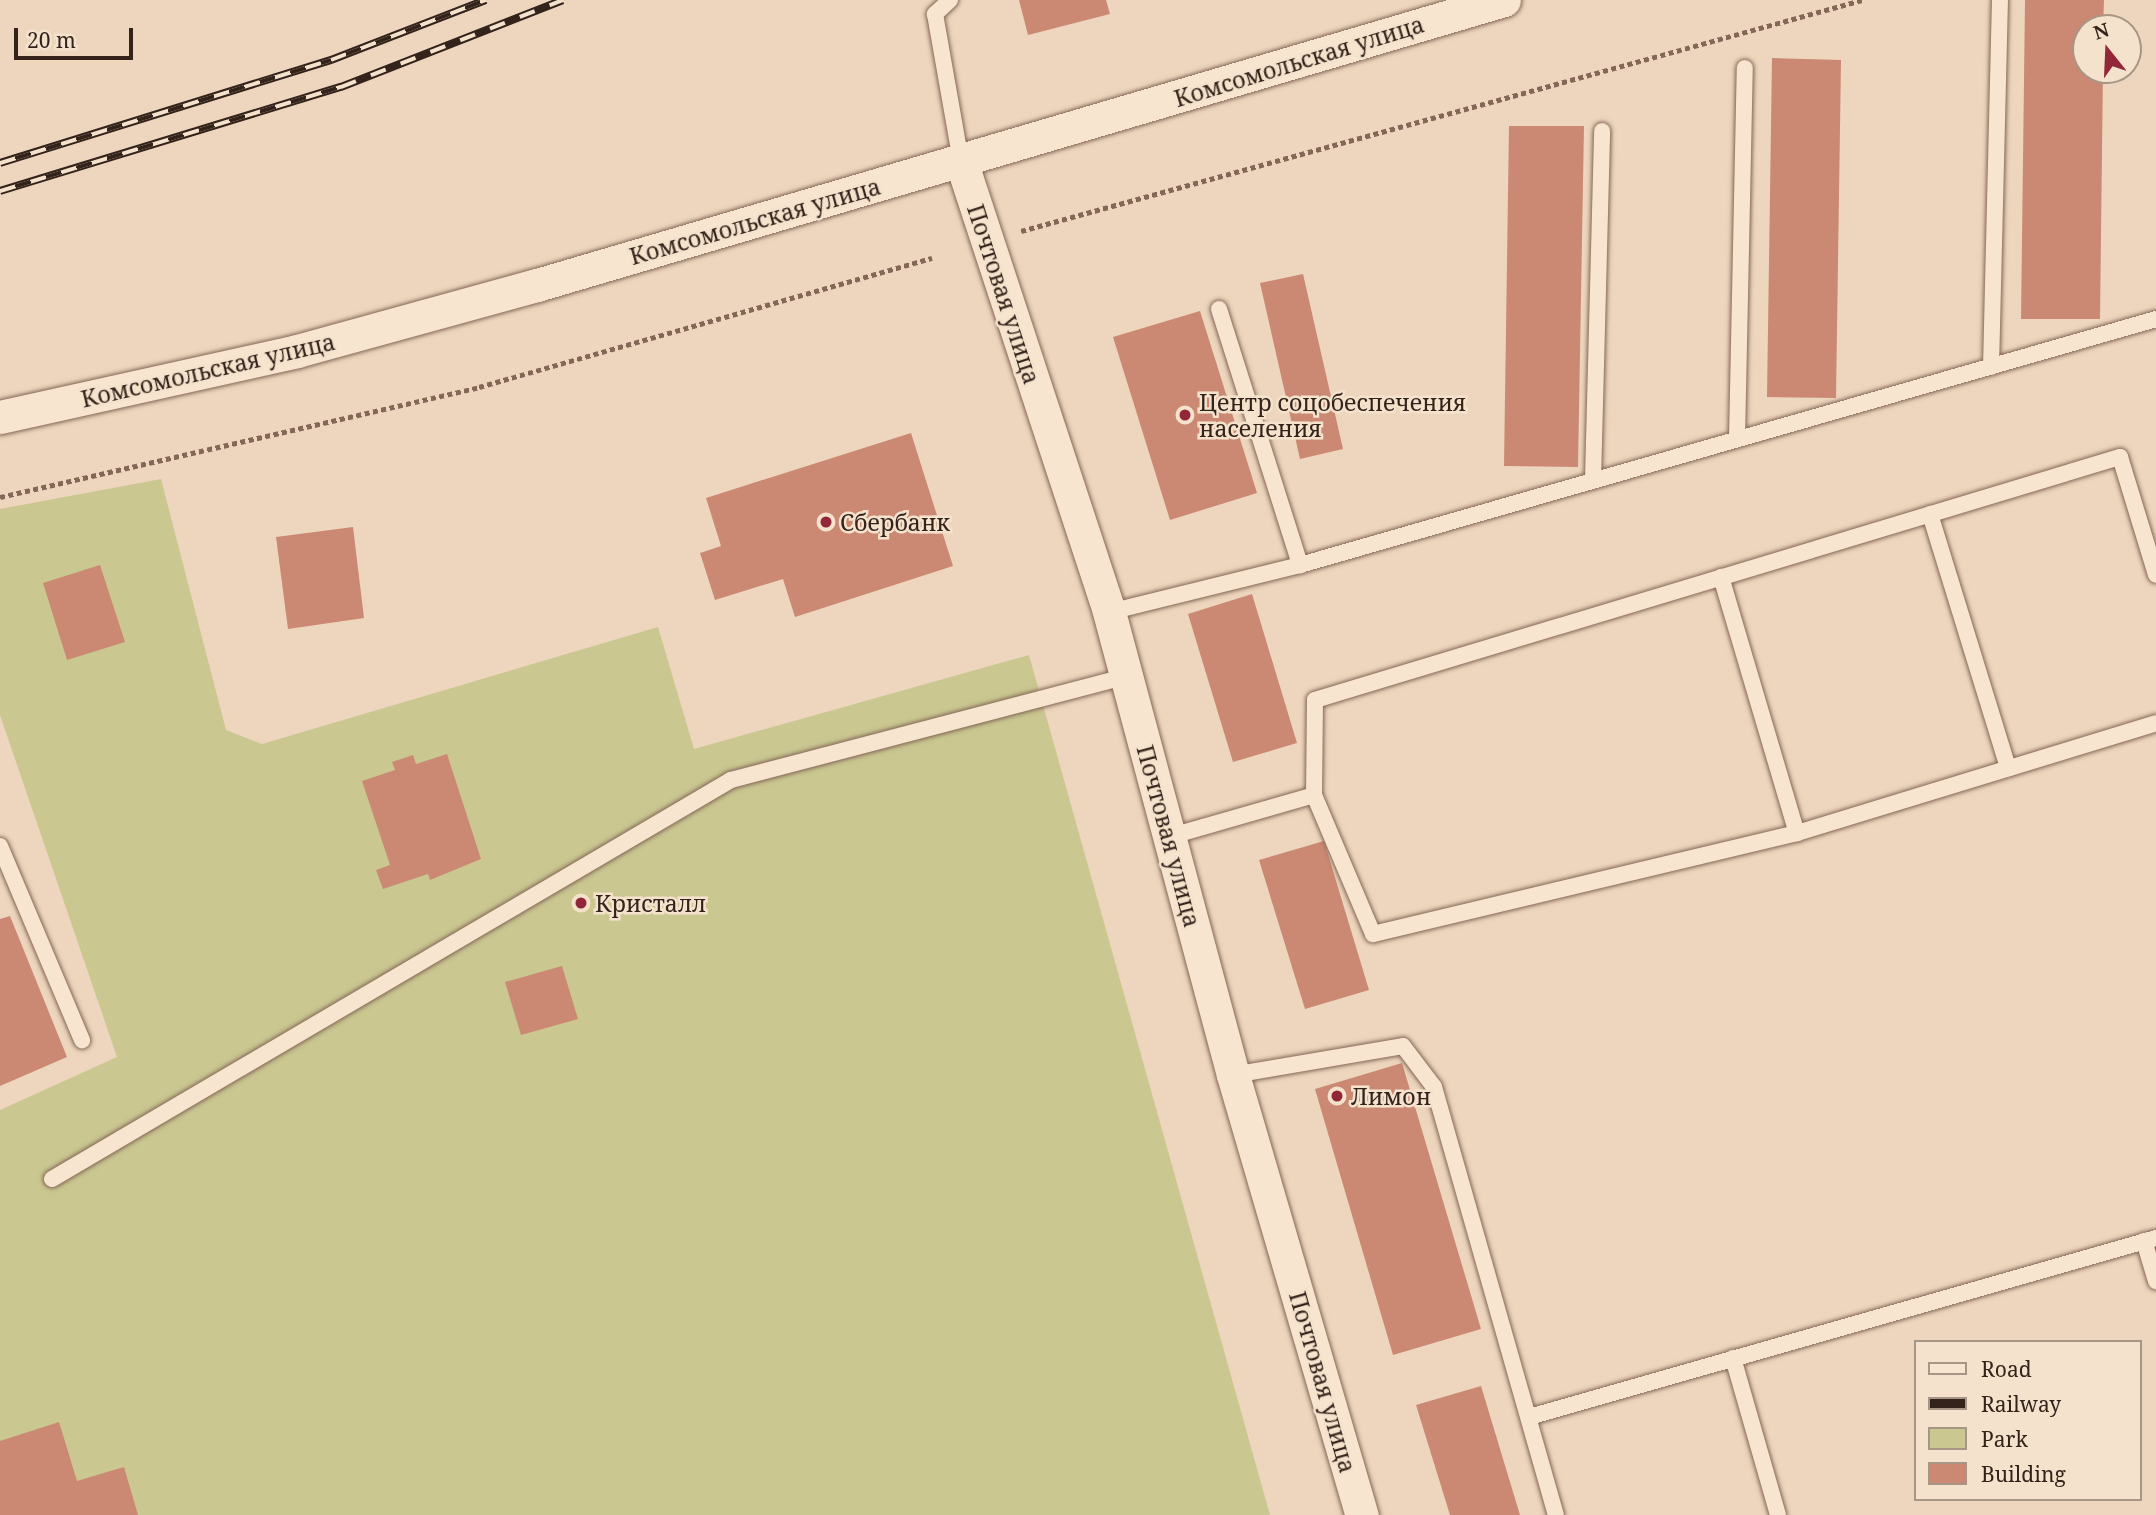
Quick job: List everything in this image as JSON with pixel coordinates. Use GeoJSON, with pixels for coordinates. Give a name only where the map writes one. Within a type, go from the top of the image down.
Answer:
{"type":"FeatureCollection","features":[{"type":"Feature","properties":{"kind":"street","name":"Комсомольская улица"},"geometry":{"type":"LineString","coordinates":[[0,416],[297,351],[961,161],[1504,0]]}},
{"type":"Feature","properties":{"kind":"street","name":"Почтовая улица"},"geometry":{"type":"LineString","coordinates":[[961,161],[1128,676],[1168,837],[1233,1075],[1362,1515]]}},
{"type":"Feature","properties":{"kind":"lane"},"geometry":{"type":"LineString","coordinates":[[950,0],[936,7],[961,161]]}},
{"type":"Feature","properties":{"kind":"lane"},"geometry":{"type":"LineString","coordinates":[[1991,367],[2000,0]]}},
{"type":"Feature","properties":{"kind":"lane"},"geometry":{"type":"LineString","coordinates":[[1737,439],[1745,68]]}},
{"type":"Feature","properties":{"kind":"lane"},"geometry":{"type":"LineString","coordinates":[[1594,480],[1602,131]]}},
{"type":"Feature","properties":{"kind":"lane"},"geometry":{"type":"LineString","coordinates":[[1219,309],[1300,565]]}},
{"type":"Feature","properties":{"kind":"lane"},"geometry":{"type":"LineString","coordinates":[[1109,612],[1300,565],[2156,319]]}},
{"type":"Feature","properties":{"kind":"lane"},"geometry":{"type":"LineString","coordinates":[[2156,575],[2120,457],[1315,700],[1314,795],[1373,934],[1797,833],[2156,723]]}},
{"type":"Feature","properties":{"kind":"lane"},"geometry":{"type":"LineString","coordinates":[[1930,514],[2008,768]]}},
{"type":"Feature","properties":{"kind":"lane"},"geometry":{"type":"LineString","coordinates":[[1721,577],[1797,833]]}},
{"type":"Feature","properties":{"kind":"lane"},"geometry":{"type":"LineString","coordinates":[[52,1179],[731,780],[1128,676]]}},
{"type":"Feature","properties":{"kind":"lane"},"geometry":{"type":"LineString","coordinates":[[1168,837],[1314,795]]}},
{"type":"Feature","properties":{"kind":"lane"},"geometry":{"type":"LineString","coordinates":[[0,846],[82,1040]]}},
{"type":"Feature","properties":{"kind":"lane"},"geometry":{"type":"LineString","coordinates":[[1233,1075],[1403,1046],[1433,1087],[1556,1515]]}},
{"type":"Feature","properties":{"kind":"lane"},"geometry":{"type":"LineString","coordinates":[[1529,1417],[2150,1240],[2156,1281]]}},
{"type":"Feature","properties":{"kind":"lane"},"geometry":{"type":"LineString","coordinates":[[1733,1358],[1778,1515]]}},
{"type":"Feature","properties":{"kind":"path"},"geometry":{"type":"LineString","coordinates":[[1007,235],[1862,0]]}},
{"type":"Feature","properties":{"kind":"path"},"geometry":{"type":"LineString","coordinates":[[0,497],[479,387],[932,258]]}},
{"type":"Feature","properties":{"kind":"green space","name":"Кристалл"},"geometry":{"type":"Polygon","coordinates":[[[161,479],[226,730],[262,744],[658,627],[694,749],[1029,655],[1270,1515],[0,1515],[0,1110],[117,1057],[0,715],[0,509],[161,479]]]}},
{"type":"Feature","properties":{"kind":"building"},"geometry":{"type":"Polygon","coordinates":[[[1019,0],[1106,0],[1110,14],[1028,35],[1019,0]]]}},
{"type":"Feature","properties":{"kind":"building"},"geometry":{"type":"Polygon","coordinates":[[[2025,0],[2104,0],[2104,14],[2072,14],[2072,84],[2103,84],[2100,319],[2021,319],[2025,0]]]}},
{"type":"Feature","properties":{"kind":"building"},"geometry":{"type":"Polygon","coordinates":[[[1772,58],[1841,60],[1836,398],[1767,397],[1772,58]]]}},
{"type":"Feature","properties":{"kind":"building"},"geometry":{"type":"Polygon","coordinates":[[[1509,126],[1584,126],[1578,467],[1504,466],[1509,126]]]}},
{"type":"Feature","properties":{"kind":"building"},"geometry":{"type":"Polygon","coordinates":[[[1303,274],[1343,449],[1300,459],[1260,283],[1303,274]]]}},
{"type":"Feature","properties":{"kind":"building","name":"Центр соцобеспечения населения"},"geometry":{"type":"Polygon","coordinates":[[[1200,311],[1257,493],[1170,520],[1113,337],[1200,311]]]}},
{"type":"Feature","properties":{"kind":"building","name":"Сбербанк"},"geometry":{"type":"Polygon","coordinates":[[[911,433],[953,566],[795,617],[783,579],[715,600],[700,553],[721,546],[706,498],[911,433]]]}},
{"type":"Feature","properties":{"kind":"building"},"geometry":{"type":"Polygon","coordinates":[[[353,527],[364,618],[288,629],[276,537],[353,527]]]}},
{"type":"Feature","properties":{"kind":"building"},"geometry":{"type":"Polygon","coordinates":[[[100,565],[125,642],[67,660],[43,583],[100,565]]]}},
{"type":"Feature","properties":{"kind":"building"},"geometry":{"type":"Polygon","coordinates":[[[1252,594],[1297,743],[1233,762],[1188,614],[1252,594]]]}},
{"type":"Feature","properties":{"kind":"building"},"geometry":{"type":"Polygon","coordinates":[[[447,754],[481,859],[430,880],[428,874],[383,889],[376,870],[390,865],[362,781],[395,770],[392,762],[413,755],[416,764],[447,754]]]}},
{"type":"Feature","properties":{"kind":"building"},"geometry":{"type":"Polygon","coordinates":[[[1324,841],[1369,990],[1305,1009],[1259,860],[1324,841]]]}},
{"type":"Feature","properties":{"kind":"building"},"geometry":{"type":"Polygon","coordinates":[[[10,916],[67,1057],[0,1086],[0,919],[10,916]]]}},
{"type":"Feature","properties":{"kind":"building"},"geometry":{"type":"Polygon","coordinates":[[[562,966],[578,1019],[521,1035],[505,982],[562,966]]]}},
{"type":"Feature","properties":{"kind":"building"},"geometry":{"type":"Polygon","coordinates":[[[1402,1063],[1481,1329],[1393,1355],[1315,1089],[1402,1063]]]}},
{"type":"Feature","properties":{"kind":"building"},"geometry":{"type":"Polygon","coordinates":[[[1481,1386],[1520,1515],[1450,1515],[1416,1405],[1481,1386]]]}},
{"type":"Feature","properties":{"kind":"building"},"geometry":{"type":"Polygon","coordinates":[[[59,1422],[77,1481],[124,1467],[138,1515],[0,1515],[0,1441],[59,1422]]]}},
{"type":"Feature","properties":{"kind":"railway"},"geometry":{"type":"LineString","coordinates":[[0,163],[331,60],[486,0]]}},
{"type":"Feature","properties":{"kind":"railway"},"geometry":{"type":"LineString","coordinates":[[0,191],[341,87],[563,0]]}},
{"type":"Feature","properties":{"kind":"place","name":"Центр соцобеспечения населения"},"geometry":{"type":"Point","coordinates":[1185,415]}},
{"type":"Feature","properties":{"kind":"place","name":"Сбербанк"},"geometry":{"type":"Point","coordinates":[826,522]}},
{"type":"Feature","properties":{"kind":"place","name":"Кристалл"},"geometry":{"type":"Point","coordinates":[581,903]}},
{"type":"Feature","properties":{"kind":"place","name":"Лимон"},"geometry":{"type":"Point","coordinates":[1337,1096]}}]}
